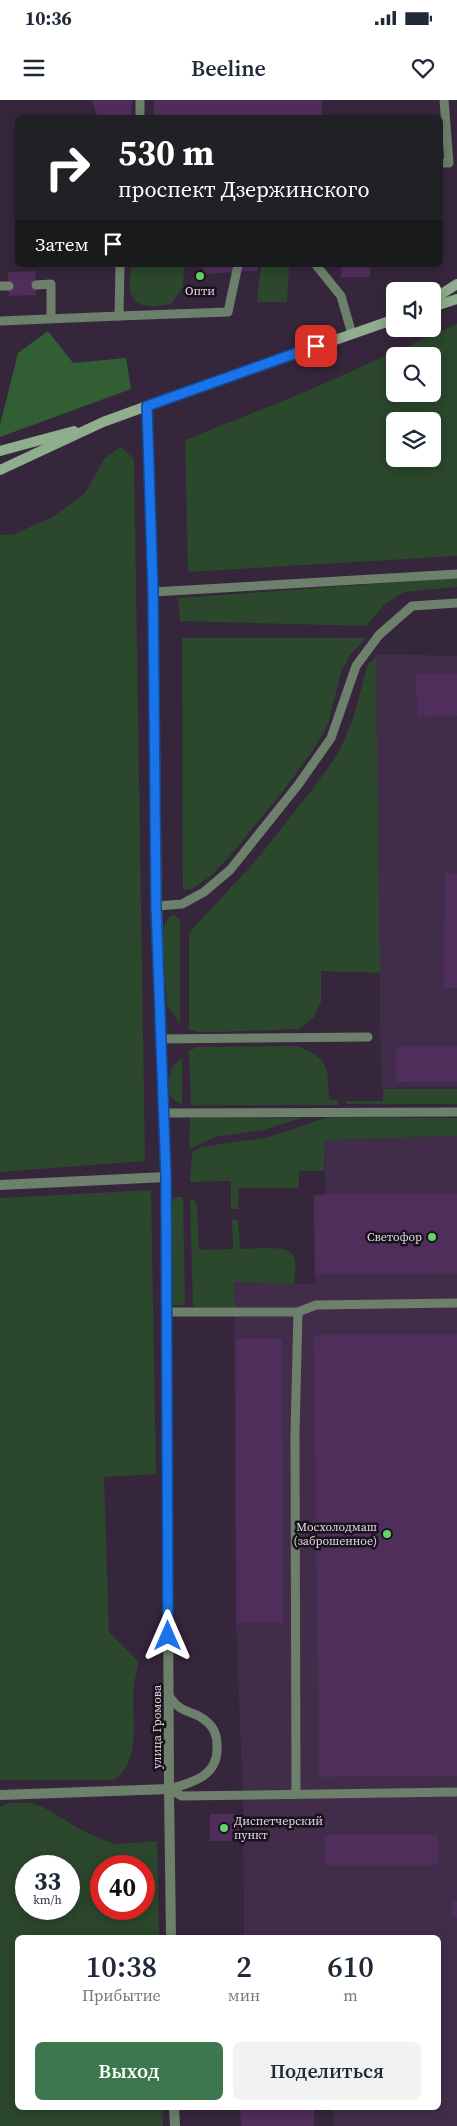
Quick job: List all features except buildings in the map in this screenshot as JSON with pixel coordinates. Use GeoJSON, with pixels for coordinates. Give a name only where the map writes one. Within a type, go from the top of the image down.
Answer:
{"type":"FeatureCollection","features":[{"type":"Feature","properties":{"kind":"main road"},"geometry":{"type":"LineString","coordinates":[[441,294],[457,284]]}},
{"type":"Feature","properties":{"kind":"main road"},"geometry":{"type":"LineString","coordinates":[[441,304],[457,299]]}},
{"type":"Feature","properties":{"kind":"main road"},"geometry":{"type":"LineString","coordinates":[[0,451],[103,422],[386,321]]}},
{"type":"Feature","properties":{"kind":"main road"},"geometry":{"type":"LineString","coordinates":[[0,470],[103,422]]}},
{"type":"Feature","properties":{"kind":"street","name":"улица Громова"},"geometry":{"type":"LineString","coordinates":[[147,406],[153,592],[156,906],[166,1177],[171,1935]]}},
{"type":"Feature","properties":{"kind":"street"},"geometry":{"type":"LineString","coordinates":[[0,1185],[166,1177]]}},
{"type":"Feature","properties":{"kind":"street"},"geometry":{"type":"LineString","coordinates":[[0,1795],[169,1789]]}},
{"type":"Feature","properties":{"kind":"street"},"geometry":{"type":"LineString","coordinates":[[174,2110],[175,2126]]}},
{"type":"Feature","properties":{"kind":"lane"},"geometry":{"type":"LineString","coordinates":[[140,100],[140,115]]}},
{"type":"Feature","properties":{"kind":"lane"},"geometry":{"type":"LineString","coordinates":[[443,163],[449,163],[444,100]]}},
{"type":"Feature","properties":{"kind":"lane"},"geometry":{"type":"LineString","coordinates":[[119,316],[120,267]]}},
{"type":"Feature","properties":{"kind":"lane"},"geometry":{"type":"LineString","coordinates":[[0,321],[228,312],[238,267]]}},
{"type":"Feature","properties":{"kind":"lane"},"geometry":{"type":"LineString","coordinates":[[318,267],[341,296],[352,334]]}},
{"type":"Feature","properties":{"kind":"lane"},"geometry":{"type":"LineString","coordinates":[[36,285],[51,284],[51,318]]}},
{"type":"Feature","properties":{"kind":"lane"},"geometry":{"type":"LineString","coordinates":[[153,592],[457,574]]}},
{"type":"Feature","properties":{"kind":"lane"},"geometry":{"type":"LineString","coordinates":[[156,906],[182,904],[204,892],[236,862],[298,785],[331,738],[356,666],[379,635],[412,606],[457,603]]}},
{"type":"Feature","properties":{"kind":"lane"},"geometry":{"type":"LineString","coordinates":[[160,1039],[368,1037]]}},
{"type":"Feature","properties":{"kind":"lane"},"geometry":{"type":"LineString","coordinates":[[163,1113],[457,1112]]}},
{"type":"Feature","properties":{"kind":"lane"},"geometry":{"type":"LineString","coordinates":[[166,1312],[298,1312],[316,1305],[457,1302]]}},
{"type":"Feature","properties":{"kind":"lane"},"geometry":{"type":"LineString","coordinates":[[296,1794],[295,1433],[298,1312]]}},
{"type":"Feature","properties":{"kind":"lane"},"geometry":{"type":"LineString","coordinates":[[169,1696],[177,1707],[201,1718],[213,1728],[217,1739],[217,1757],[207,1773],[192,1782],[169,1789]]}},
{"type":"Feature","properties":{"kind":"lane"},"geometry":{"type":"LineString","coordinates":[[169,1789],[182,1796],[457,1792]]}},
{"type":"Feature","properties":{"kind":"shaded area"},"geometry":{"type":"Polygon","coordinates":[[[376,654],[457,656],[457,1087],[381,1088],[376,654]]]}},
{"type":"Feature","properties":{"kind":"shaded area"},"geometry":{"type":"Polygon","coordinates":[[[457,1136],[457,2126],[333,2126],[333,2110],[441,2110],[441,1935],[244,1935],[243,1796],[236,1623],[234,1282],[315,1284],[314,1195],[325,1194],[325,1140],[457,1136]]]}},
{"type":"Feature","properties":{"kind":"green space"},"geometry":{"type":"Polygon","coordinates":[[[132,267],[184,267],[183,287],[171,304],[146,306],[141,304],[132,296],[130,280],[132,267]]]}},
{"type":"Feature","properties":{"kind":"green space"},"geometry":{"type":"Polygon","coordinates":[[[261,267],[289,267],[287,302],[257,302],[261,267]]]}},
{"type":"Feature","properties":{"kind":"green space"},"geometry":{"type":"Polygon","coordinates":[[[457,324],[457,556],[188,572],[185,440],[305,392],[386,356],[386,402],[441,402],[441,347],[406,347],[428,337],[441,337],[441,331],[457,324]]]}},
{"type":"Feature","properties":{"kind":"green space"},"geometry":{"type":"Polygon","coordinates":[[[48,331],[73,363],[126,358],[131,389],[0,437],[0,425],[18,353],[48,331]]]}},
{"type":"Feature","properties":{"kind":"green space"},"geometry":{"type":"Polygon","coordinates":[[[121,447],[134,459],[145,1161],[0,1172],[0,535],[14,534],[51,518],[85,493],[105,458],[121,447]]]}},
{"type":"Feature","properties":{"kind":"green space"},"geometry":{"type":"Polygon","coordinates":[[[457,578],[457,587],[404,592],[385,604],[366,626],[180,621],[178,598],[457,578]]]}},
{"type":"Feature","properties":{"kind":"green space"},"geometry":{"type":"Polygon","coordinates":[[[182,638],[366,638],[350,655],[341,672],[328,724],[314,749],[281,794],[228,858],[211,876],[192,889],[183,890],[182,638]]]}},
{"type":"Feature","properties":{"kind":"green space"},"geometry":{"type":"Polygon","coordinates":[[[376,657],[380,973],[321,971],[321,1002],[314,1017],[299,1029],[198,1032],[189,1029],[189,933],[258,858],[338,754],[353,719],[368,664],[376,657]]]}},
{"type":"Feature","properties":{"kind":"green space"},"geometry":{"type":"Polygon","coordinates":[[[174,915],[180,920],[180,1024],[167,1005],[162,930],[169,917],[174,915]]]}},
{"type":"Feature","properties":{"kind":"green space"},"geometry":{"type":"Polygon","coordinates":[[[296,1046],[307,1050],[321,1060],[327,1071],[329,1099],[338,1101],[339,1105],[191,1105],[189,1051],[197,1047],[296,1046]]]}},
{"type":"Feature","properties":{"kind":"green space"},"geometry":{"type":"Polygon","coordinates":[[[182,1058],[182,1104],[169,1095],[169,1084],[171,1070],[182,1058]]]}},
{"type":"Feature","properties":{"kind":"green space"},"geometry":{"type":"Polygon","coordinates":[[[383,1089],[457,1089],[457,1104],[347,1104],[346,1101],[383,1101],[383,1089]]]}},
{"type":"Feature","properties":{"kind":"green space"},"geometry":{"type":"Polygon","coordinates":[[[190,1117],[302,1118],[263,1130],[215,1137],[189,1149],[190,1117]]]}},
{"type":"Feature","properties":{"kind":"green space"},"geometry":{"type":"Polygon","coordinates":[[[328,1117],[457,1118],[457,1136],[325,1140],[324,1171],[299,1171],[299,1188],[239,1188],[238,1209],[231,1209],[231,1181],[190,1182],[192,1153],[201,1147],[269,1137],[328,1117]]]}},
{"type":"Feature","properties":{"kind":"green space"},"geometry":{"type":"Polygon","coordinates":[[[151,1190],[156,1474],[104,1477],[109,1632],[139,1662],[134,1685],[134,1736],[129,1761],[114,1780],[0,1780],[0,1198],[151,1190]]]}},
{"type":"Feature","properties":{"kind":"green space"},"geometry":{"type":"Polygon","coordinates":[[[177,1197],[183,1197],[185,1305],[170,1305],[169,1206],[171,1201],[177,1197]]]}},
{"type":"Feature","properties":{"kind":"green space"},"geometry":{"type":"Polygon","coordinates":[[[190,1199],[193,1199],[197,1206],[199,1250],[233,1249],[232,1219],[238,1220],[242,1249],[272,1248],[292,1254],[295,1259],[294,1284],[234,1282],[235,1308],[193,1307],[190,1199]]]}},
{"type":"Feature","properties":{"kind":"green space"},"geometry":{"type":"Polygon","coordinates":[[[8,1803],[30,1803],[43,1807],[87,1833],[115,1844],[157,1841],[159,1935],[15,1935],[15,2110],[163,2110],[163,2126],[0,2126],[0,1807],[8,1803]]]}},
{"type":"Feature","properties":{"kind":"place","name":"Опти"},"geometry":{"type":"Point","coordinates":[200,276]}},
{"type":"Feature","properties":{"kind":"place","name":"Светофор"},"geometry":{"type":"Point","coordinates":[432,1237]}},
{"type":"Feature","properties":{"kind":"place","name":"Мосхолодмаш (заброшенное)"},"geometry":{"type":"Point","coordinates":[387,1534]}},
{"type":"Feature","properties":{"kind":"place","name":"Диспетчерский пункт"},"geometry":{"type":"Point","coordinates":[224,1828]}},
{"type":"Feature","properties":{"kind":"route"},"geometry":{"type":"LineString","coordinates":[[168,1636],[166,1177],[156,906],[153,592],[147,406],[316,346]]}}]}
